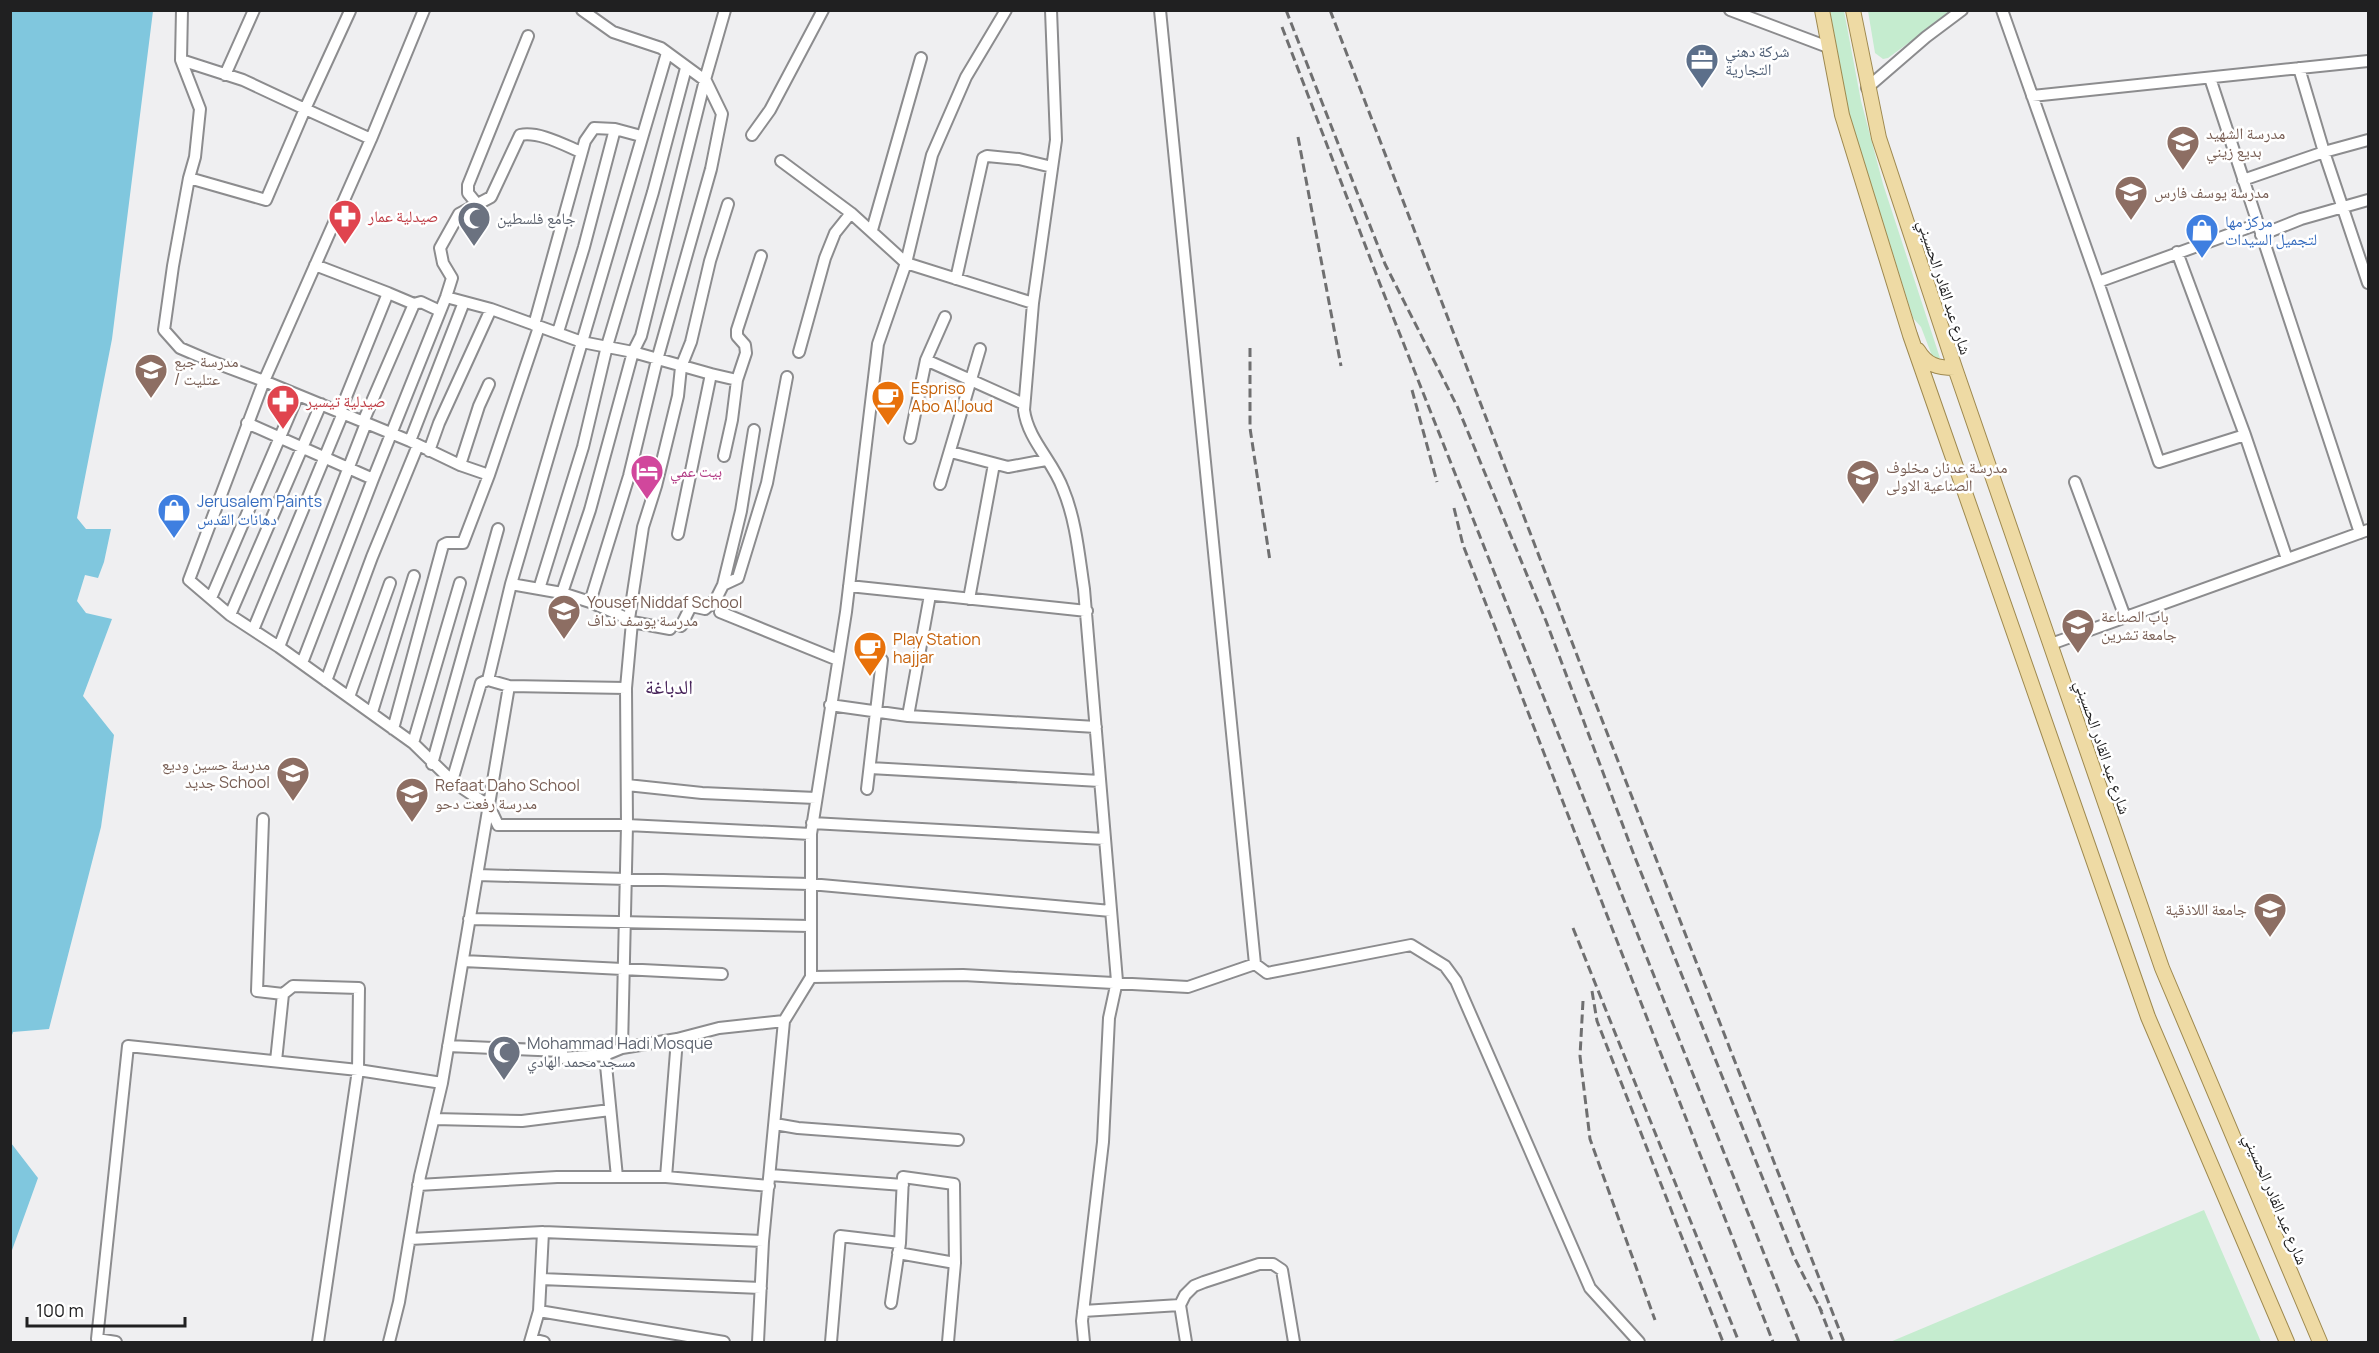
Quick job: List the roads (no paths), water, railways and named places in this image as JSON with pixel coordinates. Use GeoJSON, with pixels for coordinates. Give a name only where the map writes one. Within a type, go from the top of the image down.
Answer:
{"type":"FeatureCollection","features":[{"type":"Feature","properties":{"kind":"main road"},"geometry":{"type":"LineString","coordinates":[[1822,10],[1842,115],[1910,335],[2148,1017],[2288,1342]]}},
{"type":"Feature","properties":{"kind":"main road","name":"شارع عبد القادر الحسيني"},"geometry":{"type":"LineString","coordinates":[[1853,10],[1879,138],[1954,368],[2162,968],[2320,1342]]}},
{"type":"Feature","properties":{"kind":"main road"},"geometry":{"type":"LineString","coordinates":[[1910,335],[1924,360],[1938,368],[1954,368]]}},
{"type":"Feature","properties":{"kind":"street"},"geometry":{"type":"LineString","coordinates":[[182,10],[181,60],[200,109],[195,157],[189,178],[164,330],[180,348],[365,422],[429,452],[489,475]]}},
{"type":"Feature","properties":{"kind":"street"},"geometry":{"type":"LineString","coordinates":[[225,75],[254,10]]}},
{"type":"Feature","properties":{"kind":"street"},"geometry":{"type":"LineString","coordinates":[[424,10],[264,381],[189,580],[230,615],[302,663],[413,743],[452,781],[489,806],[498,825],[811,829],[1105,839]]}},
{"type":"Feature","properties":{"kind":"street"},"geometry":{"type":"LineString","coordinates":[[582,10],[613,32],[661,48],[706,81],[722,114],[711,169],[657,360],[629,476],[590,602]]}},
{"type":"Feature","properties":{"kind":"street"},"geometry":{"type":"LineString","coordinates":[[561,593],[590,510],[633,352],[641,336],[725,10]]}},
{"type":"Feature","properties":{"kind":"street"},"geometry":{"type":"LineString","coordinates":[[752,135],[770,110],[823,10]]}},
{"type":"Feature","properties":{"kind":"street"},"geometry":{"type":"LineString","coordinates":[[759,1342],[763,1241],[784,1021],[811,977],[811,829],[849,586],[878,344],[906,263],[932,155],[966,77],[1006,10]]}},
{"type":"Feature","properties":{"kind":"street"},"geometry":{"type":"LineString","coordinates":[[1051,10],[1056,140],[1033,303],[1024,404],[1028,428],[1059,479],[1067,500],[1076,541],[1087,611],[1117,981],[1110,1018],[1103,1142],[1082,1321],[1084,1342]]}},
{"type":"Feature","properties":{"kind":"street"},"geometry":{"type":"LineString","coordinates":[[1160,10],[1255,964],[1266,973],[1411,945],[1445,966],[1456,981],[1590,1288],[1639,1342]]}},
{"type":"Feature","properties":{"kind":"street"},"geometry":{"type":"LineString","coordinates":[[1730,10],[1828,47]]}},
{"type":"Feature","properties":{"kind":"street"},"geometry":{"type":"LineString","coordinates":[[1868,88],[1926,37],[1962,10]]}},
{"type":"Feature","properties":{"kind":"street"},"geometry":{"type":"LineString","coordinates":[[2002,10],[2159,462],[2245,435]]}},
{"type":"Feature","properties":{"kind":"street"},"geometry":{"type":"LineString","coordinates":[[189,178],[266,200],[350,11]]}},
{"type":"Feature","properties":{"kind":"street"},"geometry":{"type":"LineString","coordinates":[[477,204],[468,193],[468,185],[528,36]]}},
{"type":"Feature","properties":{"kind":"street"},"geometry":{"type":"LineString","coordinates":[[488,680],[511,584],[667,53]]}},
{"type":"Feature","properties":{"kind":"street"},"geometry":{"type":"LineString","coordinates":[[872,230],[921,58]]}},
{"type":"Feature","properties":{"kind":"street"},"geometry":{"type":"LineString","coordinates":[[181,60],[243,80],[370,139]]}},
{"type":"Feature","properties":{"kind":"street"},"geometry":{"type":"LineString","coordinates":[[2032,96],[2368,61]]}},
{"type":"Feature","properties":{"kind":"street"},"geometry":{"type":"LineString","coordinates":[[539,589],[583,447],[607,346],[653,192],[686,68]]}},
{"type":"Feature","properties":{"kind":"street"},"geometry":{"type":"LineString","coordinates":[[2298,68],[2368,283]]}},
{"type":"Feature","properties":{"kind":"street"},"geometry":{"type":"LineString","coordinates":[[2051,644],[2364,531],[2259,229],[2210,78]]}},
{"type":"Feature","properties":{"kind":"street"},"geometry":{"type":"LineString","coordinates":[[393,729],[443,545],[463,543],[489,475],[537,326],[585,141],[594,128],[615,129],[641,136]]}},
{"type":"Feature","properties":{"kind":"street"},"geometry":{"type":"LineString","coordinates":[[558,332],[581,257],[615,129]]}},
{"type":"Feature","properties":{"kind":"street"},"geometry":{"type":"LineString","coordinates":[[302,663],[446,297],[452,278],[443,263],[440,248],[459,214],[491,197],[520,135],[543,137],[581,152]]}},
{"type":"Feature","properties":{"kind":"street"},"geometry":{"type":"LineString","coordinates":[[2243,180],[2324,152],[2368,140]]}},
{"type":"Feature","properties":{"kind":"street"},"geometry":{"type":"LineString","coordinates":[[956,279],[983,158],[987,156],[1019,159],[1052,167]]}},
{"type":"Feature","properties":{"kind":"street"},"geometry":{"type":"LineString","coordinates":[[782,161],[852,213],[906,263],[1033,303]]}},
{"type":"Feature","properties":{"kind":"street"},"geometry":{"type":"LineString","coordinates":[[2098,282],[2177,252],[2368,200]]}},
{"type":"Feature","properties":{"kind":"street"},"geometry":{"type":"LineString","coordinates":[[622,1048],[627,825],[626,688],[630,620],[643,527],[656,486],[678,396],[681,367],[691,342],[710,261],[728,204]]}},
{"type":"Feature","properties":{"kind":"street"},"geometry":{"type":"LineString","coordinates":[[799,352],[825,258],[835,233],[852,213]]}},
{"type":"Feature","properties":{"kind":"street"},"geometry":{"type":"LineString","coordinates":[[2177,252],[2245,435],[2287,559]]}},
{"type":"Feature","properties":{"kind":"street"},"geometry":{"type":"LineString","coordinates":[[724,456],[737,380],[746,353],[745,345],[737,336],[737,330],[761,256]]}},
{"type":"Feature","properties":{"kind":"street"},"geometry":{"type":"LineString","coordinates":[[315,265],[414,304],[421,302],[440,311]]}},
{"type":"Feature","properties":{"kind":"street"},"geometry":{"type":"LineString","coordinates":[[253,630],[342,413],[388,293]]}},
{"type":"Feature","properties":{"kind":"street"},"geometry":{"type":"LineString","coordinates":[[446,297],[491,309],[582,342],[633,352],[681,367],[737,380]]}},
{"type":"Feature","properties":{"kind":"street"},"geometry":{"type":"LineString","coordinates":[[326,681],[464,302]]}},
{"type":"Feature","properties":{"kind":"street"},"geometry":{"type":"LineString","coordinates":[[279,647],[365,422],[414,304]]}},
{"type":"Feature","properties":{"kind":"street"},"geometry":{"type":"LineString","coordinates":[[429,452],[439,423],[491,309]]}},
{"type":"Feature","properties":{"kind":"street"},"geometry":{"type":"LineString","coordinates":[[910,438],[926,360],[945,317]]}},
{"type":"Feature","properties":{"kind":"street"},"geometry":{"type":"LineString","coordinates":[[940,484],[980,349]]}},
{"type":"Feature","properties":{"kind":"street"},"geometry":{"type":"LineString","coordinates":[[926,360],[1024,404]]}},
{"type":"Feature","properties":{"kind":"street"},"geometry":{"type":"LineString","coordinates":[[678,534],[711,374]]}},
{"type":"Feature","properties":{"kind":"street"},"geometry":{"type":"LineString","coordinates":[[723,585],[738,578],[767,483],[788,377]]}},
{"type":"Feature","properties":{"kind":"street"},"geometry":{"type":"LineString","coordinates":[[460,465],[479,406],[489,384]]}},
{"type":"Feature","properties":{"kind":"street"},"geometry":{"type":"LineString","coordinates":[[211,598],[298,395]]}},
{"type":"Feature","properties":{"kind":"street"},"geometry":{"type":"LineString","coordinates":[[230,615],[321,404]]}},
{"type":"Feature","properties":{"kind":"street"},"geometry":{"type":"LineString","coordinates":[[247,423],[373,479]]}},
{"type":"Feature","properties":{"kind":"street"},"geometry":{"type":"LineString","coordinates":[[511,584],[561,593],[590,602],[630,620],[675,627],[691,606],[705,609],[716,599],[723,585],[741,510],[754,430]]}},
{"type":"Feature","properties":{"kind":"street"},"geometry":{"type":"LineString","coordinates":[[951,452],[1008,467],[1046,460]]}},
{"type":"Feature","properties":{"kind":"street"},"geometry":{"type":"LineString","coordinates":[[969,599],[994,464]]}},
{"type":"Feature","properties":{"kind":"street"},"geometry":{"type":"LineString","coordinates":[[2074,482],[2125,617]]}},
{"type":"Feature","properties":{"kind":"street"},"geometry":{"type":"LineString","coordinates":[[432,764],[498,529]]}},
{"type":"Feature","properties":{"kind":"street"},"geometry":{"type":"LineString","coordinates":[[372,712],[414,576]]}},
{"type":"Feature","properties":{"kind":"street"},"geometry":{"type":"LineString","coordinates":[[349,697],[390,583]]}},
{"type":"Feature","properties":{"kind":"street"},"geometry":{"type":"LineString","coordinates":[[413,743],[459,583]]}},
{"type":"Feature","properties":{"kind":"street"},"geometry":{"type":"LineString","coordinates":[[849,586],[1087,611]]}},
{"type":"Feature","properties":{"kind":"street"},"geometry":{"type":"LineString","coordinates":[[908,716],[930,595]]}},
{"type":"Feature","properties":{"kind":"street"},"geometry":{"type":"LineString","coordinates":[[720,612],[838,660]]}},
{"type":"Feature","properties":{"kind":"street"},"geometry":{"type":"LineString","coordinates":[[867,789],[882,660]]}},
{"type":"Feature","properties":{"kind":"street"},"geometry":{"type":"LineString","coordinates":[[452,781],[481,682],[488,680],[509,686],[626,688]]}},
{"type":"Feature","properties":{"kind":"street"},"geometry":{"type":"LineString","coordinates":[[389,1342],[410,1239],[418,1185],[442,1083],[509,686]]}},
{"type":"Feature","properties":{"kind":"street"},"geometry":{"type":"LineString","coordinates":[[830,705],[908,716],[1096,727]]}},
{"type":"Feature","properties":{"kind":"street"},"geometry":{"type":"LineString","coordinates":[[870,768],[1100,780]]}},
{"type":"Feature","properties":{"kind":"street"},"geometry":{"type":"LineString","coordinates":[[627,785],[721,794],[816,798]]}},
{"type":"Feature","properties":{"kind":"street"},"geometry":{"type":"LineString","coordinates":[[262,819],[257,991],[283,994],[293,986],[359,988],[358,1070],[318,1342]]}},
{"type":"Feature","properties":{"kind":"street"},"geometry":{"type":"LineString","coordinates":[[477,875],[810,884],[1111,911]]}},
{"type":"Feature","properties":{"kind":"street"},"geometry":{"type":"LineString","coordinates":[[469,919],[810,926]]}},
{"type":"Feature","properties":{"kind":"street"},"geometry":{"type":"LineString","coordinates":[[463,961],[722,974]]}},
{"type":"Feature","properties":{"kind":"street"},"geometry":{"type":"LineString","coordinates":[[811,977],[963,975],[1117,981],[1188,987],[1255,964]]}},
{"type":"Feature","properties":{"kind":"street"},"geometry":{"type":"LineString","coordinates":[[276,1061],[283,994]]}},
{"type":"Feature","properties":{"kind":"street"},"geometry":{"type":"LineString","coordinates":[[448,1046],[561,1051],[561,1058],[605,1055],[622,1048],[677,1039],[719,1028],[784,1021]]}},
{"type":"Feature","properties":{"kind":"street"},"geometry":{"type":"LineString","coordinates":[[666,1178],[677,1039]]}},
{"type":"Feature","properties":{"kind":"street"},"geometry":{"type":"LineString","coordinates":[[116,1342],[97,1340],[128,1046],[358,1070],[442,1083]]}},
{"type":"Feature","properties":{"kind":"street"},"geometry":{"type":"LineString","coordinates":[[605,1055],[617,1177]]}},
{"type":"Feature","properties":{"kind":"street"},"geometry":{"type":"LineString","coordinates":[[434,1119],[522,1121],[610,1110]]}},
{"type":"Feature","properties":{"kind":"street"},"geometry":{"type":"LineString","coordinates":[[775,1124],[798,1128],[958,1140]]}},
{"type":"Feature","properties":{"kind":"street"},"geometry":{"type":"LineString","coordinates":[[418,1185],[556,1177],[769,1180],[903,1185]]}},
{"type":"Feature","properties":{"kind":"street"},"geometry":{"type":"LineString","coordinates":[[891,1303],[899,1248],[903,1177],[954,1184],[955,1263],[948,1342]]}},
{"type":"Feature","properties":{"kind":"street"},"geometry":{"type":"LineString","coordinates":[[410,1239],[543,1232],[763,1241]]}},
{"type":"Feature","properties":{"kind":"street"},"geometry":{"type":"LineString","coordinates":[[543,1232],[539,1311],[531,1341],[544,1342]]}},
{"type":"Feature","properties":{"kind":"street"},"geometry":{"type":"LineString","coordinates":[[831,1342],[840,1236],[899,1248],[955,1263]]}},
{"type":"Feature","properties":{"kind":"street"},"geometry":{"type":"LineString","coordinates":[[1186,1342],[1180,1305],[1185,1294],[1194,1286],[1259,1264],[1273,1264],[1282,1270],[1286,1283],[1294,1342]]}},
{"type":"Feature","properties":{"kind":"street"},"geometry":{"type":"LineString","coordinates":[[541,1279],[761,1288]]}},
{"type":"Feature","properties":{"kind":"street"},"geometry":{"type":"LineString","coordinates":[[1083,1311],[1180,1305]]}},
{"type":"Feature","properties":{"kind":"street"},"geometry":{"type":"LineString","coordinates":[[539,1311],[724,1342]]}},
{"type":"Feature","properties":{"kind":"water"},"geometry":{"type":"Polygon","coordinates":[[[11,10],[153,11],[112,339],[77,518],[86,529],[111,529],[98,578],[85,575],[77,601],[86,613],[112,619],[83,696],[114,735],[101,827],[49,1029],[13,1032],[11,1038],[11,10]]]}},
{"type":"Feature","properties":{"kind":"water"},"geometry":{"type":"Polygon","coordinates":[[[11,1143],[38,1178],[11,1253],[11,1143]]]}},
{"type":"Feature","properties":{"kind":"railway"},"geometry":{"type":"LineString","coordinates":[[1286,10],[1385,264],[1458,408],[1546,621],[1634,855],[1794,1257],[1822,1312]]}},
{"type":"Feature","properties":{"kind":"railway"},"geometry":{"type":"LineString","coordinates":[[1330,10],[1583,671],[1844,1342]]}},
{"type":"Feature","properties":{"kind":"railway"},"geometry":{"type":"LineString","coordinates":[[1282,27],[1380,284],[1799,1342]]}},
{"type":"Feature","properties":{"kind":"railway"},"geometry":{"type":"LineString","coordinates":[[1298,137],[1341,366]]}},
{"type":"Feature","properties":{"kind":"railway"},"geometry":{"type":"LineString","coordinates":[[1250,348],[1250,428],[1270,561]]}},
{"type":"Feature","properties":{"kind":"railway"},"geometry":{"type":"LineString","coordinates":[[1412,390],[1437,482]]}},
{"type":"Feature","properties":{"kind":"railway"},"geometry":{"type":"LineString","coordinates":[[1454,508],[1463,545],[1773,1342]]}},
{"type":"Feature","properties":{"kind":"railway"},"geometry":{"type":"LineString","coordinates":[[1573,928],[1739,1342]]}},
{"type":"Feature","properties":{"kind":"railway"},"geometry":{"type":"LineString","coordinates":[[1592,991],[1597,1021],[1723,1342]]}},
{"type":"Feature","properties":{"kind":"railway"},"geometry":{"type":"LineString","coordinates":[[1583,1001],[1580,1056],[1590,1139],[1655,1320]]}},
{"type":"Feature","properties":{"kind":"railway"},"geometry":{"type":"LineString","coordinates":[[1819,1306],[1833,1342]]}},
{"type":"Feature","properties":{"kind":"place","name":"شركة دهني التجارية"},"geometry":{"type":"Point","coordinates":[1702,89]}},
{"type":"Feature","properties":{"kind":"place","name":"مدرسة الشهيد بديع زيني"},"geometry":{"type":"Point","coordinates":[2183,171]}},
{"type":"Feature","properties":{"kind":"place","name":"مدرسة يوسف فارس"},"geometry":{"type":"Point","coordinates":[2131,221]}},
{"type":"Feature","properties":{"kind":"place","name":"صيدلية عمار"},"geometry":{"type":"Point","coordinates":[345,245]}},
{"type":"Feature","properties":{"kind":"place","name":"جامع فلسطين"},"geometry":{"type":"Point","coordinates":[474,247]}},
{"type":"Feature","properties":{"kind":"place","name":"مركز مها لتجميل السيدات"},"geometry":{"type":"Point","coordinates":[2202,259]}},
{"type":"Feature","properties":{"kind":"place","name":"مدرسة جبع / عتليت"},"geometry":{"type":"Point","coordinates":[151,399]}},
{"type":"Feature","properties":{"kind":"place","name":"Espriso Abo AlJoud"},"geometry":{"type":"Point","coordinates":[888,426]}},
{"type":"Feature","properties":{"kind":"place","name":"صيدلية تيسير"},"geometry":{"type":"Point","coordinates":[283,430]}},
{"type":"Feature","properties":{"kind":"place","name":"بيت عمي"},"geometry":{"type":"Point","coordinates":[647,500]}},
{"type":"Feature","properties":{"kind":"place","name":"مدرسة عدنان مخلوف الصناعية الاولى"},"geometry":{"type":"Point","coordinates":[1863,505]}},
{"type":"Feature","properties":{"kind":"place","name":"Jerusalem Paints دهانات القدس"},"geometry":{"type":"Point","coordinates":[174,539]}},
{"type":"Feature","properties":{"kind":"place","name":"Yousef Niddaf School مدرسة يوسف نداف"},"geometry":{"type":"Point","coordinates":[564,640]}},
{"type":"Feature","properties":{"kind":"place","name":"باب الصناعة جامعة تشرين"},"geometry":{"type":"Point","coordinates":[2078,654]}},
{"type":"Feature","properties":{"kind":"place","name":"Play Station hajjar"},"geometry":{"type":"Point","coordinates":[870,677]}},
{"type":"Feature","properties":{"kind":"place","name":"مدرسة حسين وديع جديد School"},"geometry":{"type":"Point","coordinates":[293,802]}},
{"type":"Feature","properties":{"kind":"place","name":"Refaat Daho School مدرسة رفعت دحو"},"geometry":{"type":"Point","coordinates":[412,823]}},
{"type":"Feature","properties":{"kind":"place","name":"جامعة اللاذقية"},"geometry":{"type":"Point","coordinates":[2270,938]}},
{"type":"Feature","properties":{"kind":"place","name":"Mohammad Hadi Mosque مسجد محمد الهادي"},"geometry":{"type":"Point","coordinates":[504,1081]}},
{"type":"Feature","properties":{"kind":"district","name":"الدباغة"},"geometry":{"type":"Point","coordinates":[669,686]}}]}
